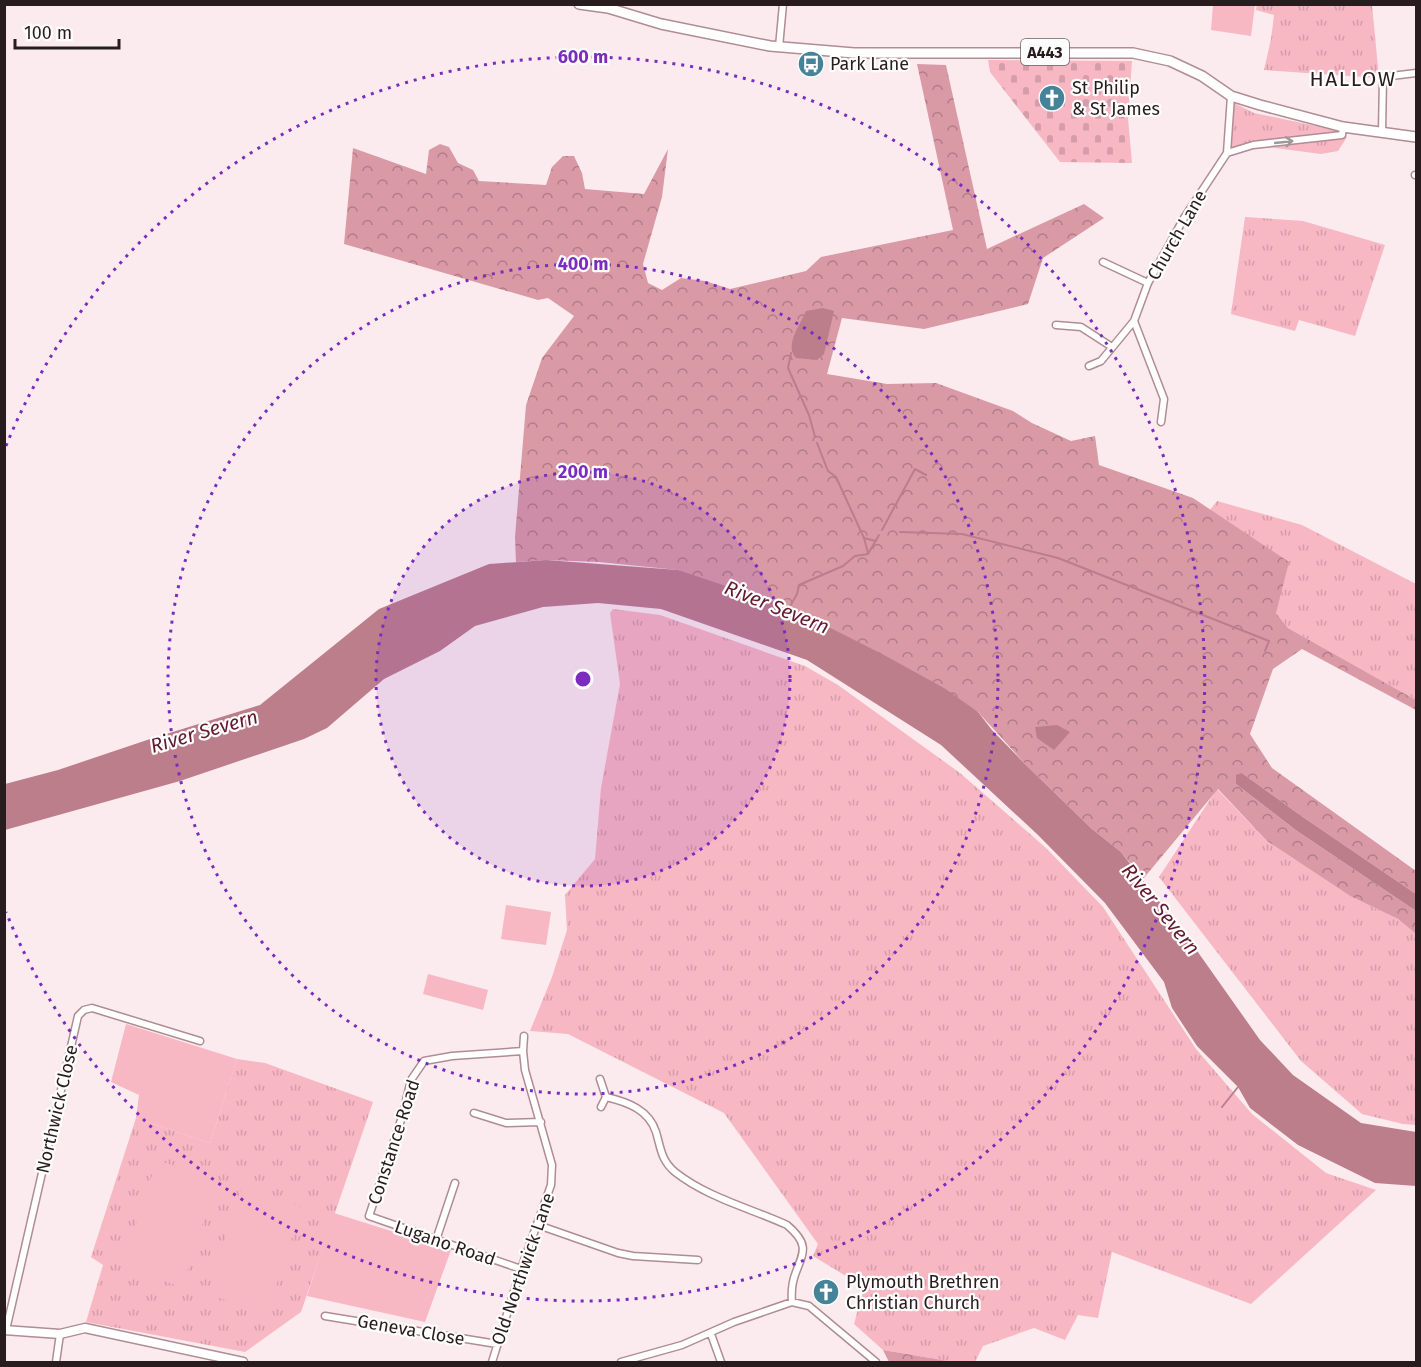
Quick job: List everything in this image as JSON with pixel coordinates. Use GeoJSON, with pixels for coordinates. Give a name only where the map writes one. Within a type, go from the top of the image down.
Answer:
{"type":"FeatureCollection","features":[{"type":"Feature","properties":{"kind":"main road","name":"A443"},"geometry":{"type":"LineString","coordinates":[[579,4],[608,8],[661,24],[778,47],[854,53],[1133,52],[1170,61],[1202,76],[1231,96],[1343,127],[1416,137]]}},
{"type":"Feature","properties":{"kind":"street"},"geometry":{"type":"LineString","coordinates":[[778,47],[783,4]]}},
{"type":"Feature","properties":{"kind":"street"},"geometry":{"type":"LineString","coordinates":[[1382,132],[1383,77],[1416,73]]}},
{"type":"Feature","properties":{"kind":"street","name":"Church Lane"},"geometry":{"type":"LineString","coordinates":[[1089,366],[1101,361],[1134,321],[1148,283],[1184,218],[1227,153],[1231,96]]}},
{"type":"Feature","properties":{"kind":"street"},"geometry":{"type":"LineString","coordinates":[[1227,153],[1253,145],[1342,135],[1343,127]]}},
{"type":"Feature","properties":{"kind":"street"},"geometry":{"type":"LineString","coordinates":[[1103,262],[1148,283]]}},
{"type":"Feature","properties":{"kind":"street"},"geometry":{"type":"LineString","coordinates":[[1134,321],[1164,399],[1161,422]]}},
{"type":"Feature","properties":{"kind":"street"},"geometry":{"type":"LineString","coordinates":[[1056,325],[1081,327],[1112,347]]}},
{"type":"Feature","properties":{"kind":"street","name":"Northwick Close"},"geometry":{"type":"LineString","coordinates":[[5,1330],[78,1016],[84,1010],[92,1008],[200,1041]]}},
{"type":"Feature","properties":{"kind":"street","name":"Old Northwick Lane"},"geometry":{"type":"LineString","coordinates":[[494,1361],[520,1269],[551,1185],[552,1167],[525,1070],[524,1036]]}},
{"type":"Feature","properties":{"kind":"street","name":"Constance Road"},"geometry":{"type":"LineString","coordinates":[[369,1216],[402,1117],[411,1080],[423,1061],[452,1056],[523,1051]]}},
{"type":"Feature","properties":{"kind":"street"},"geometry":{"type":"LineString","coordinates":[[600,1079],[606,1097],[601,1107]]}},
{"type":"Feature","properties":{"kind":"street"},"geometry":{"type":"LineString","coordinates":[[606,1097],[624,1101],[646,1115],[656,1134],[660,1153],[676,1172],[705,1190],[775,1220],[796,1233],[804,1249],[802,1261],[792,1282],[792,1302]]}},
{"type":"Feature","properties":{"kind":"street"},"geometry":{"type":"LineString","coordinates":[[474,1113],[506,1124],[541,1122]]}},
{"type":"Feature","properties":{"kind":"street"},"geometry":{"type":"LineString","coordinates":[[436,1240],[455,1183]]}},
{"type":"Feature","properties":{"kind":"street","name":"Lugano Road"},"geometry":{"type":"LineString","coordinates":[[369,1216],[520,1269]]}},
{"type":"Feature","properties":{"kind":"street"},"geometry":{"type":"LineString","coordinates":[[538,1225],[618,1253],[698,1260]]}},
{"type":"Feature","properties":{"kind":"street"},"geometry":{"type":"LineString","coordinates":[[623,1362],[682,1345],[734,1322],[792,1302],[809,1306],[876,1362]]}},
{"type":"Feature","properties":{"kind":"street","name":"Geneva Close"},"geometry":{"type":"LineString","coordinates":[[325,1316],[497,1344]]}},
{"type":"Feature","properties":{"kind":"street"},"geometry":{"type":"LineString","coordinates":[[5,1330],[60,1334],[86,1328],[243,1362]]}},
{"type":"Feature","properties":{"kind":"street"},"geometry":{"type":"LineString","coordinates":[[56,1362],[60,1334]]}},
{"type":"Feature","properties":{"kind":"street"},"geometry":{"type":"LineString","coordinates":[[711,1334],[722,1362]]}},
{"type":"Feature","properties":{"kind":"green space"},"geometry":{"type":"Polygon","coordinates":[[[1257,4],[1372,5],[1379,78],[1264,70],[1274,15],[1256,10],[1257,4]]]}},
{"type":"Feature","properties":{"kind":"green space"},"geometry":{"type":"Polygon","coordinates":[[[1213,5],[1255,5],[1251,36],[1211,30],[1213,5]]]}},
{"type":"Feature","properties":{"kind":"green space"},"geometry":{"type":"Polygon","coordinates":[[[988,60],[1132,61],[1128,118],[1132,163],[1060,162],[990,72],[988,60]]]}},
{"type":"Feature","properties":{"kind":"green space"},"geometry":{"type":"Polygon","coordinates":[[[917,64],[946,65],[987,249],[1084,204],[1104,218],[1043,258],[1028,304],[924,329],[842,318],[827,374],[887,384],[936,383],[1013,411],[1032,423],[1071,441],[1095,436],[1099,465],[1193,498],[1289,562],[1276,613],[1288,628],[1416,700],[1416,710],[1302,649],[1273,669],[1250,734],[1272,768],[1416,871],[1416,894],[1242,773],[1236,784],[1297,831],[1416,911],[1416,934],[1398,919],[1350,896],[1267,841],[1218,789],[1143,879],[1121,852],[1092,829],[1027,766],[978,712],[678,570],[599,562],[546,560],[516,562],[515,537],[526,405],[542,358],[574,316],[548,298],[538,300],[344,244],[353,148],[426,174],[429,150],[440,144],[449,147],[458,163],[473,170],[479,181],[546,185],[552,167],[563,156],[574,156],[582,173],[585,189],[644,194],[668,149],[662,197],[643,264],[648,283],[662,290],[681,278],[705,281],[730,289],[806,271],[821,257],[953,230],[917,64]]]}},
{"type":"Feature","properties":{"kind":"green space"},"geometry":{"type":"Polygon","coordinates":[[[1234,103],[1254,113],[1335,130],[1347,137],[1338,151],[1321,154],[1253,145],[1227,153],[1234,103]]]}},
{"type":"Feature","properties":{"kind":"green space"},"geometry":{"type":"Polygon","coordinates":[[[1245,217],[1303,221],[1385,245],[1355,336],[1299,320],[1295,331],[1231,314],[1245,217]]]}},
{"type":"Feature","properties":{"kind":"green space"},"geometry":{"type":"Polygon","coordinates":[[[1217,501],[1302,525],[1416,584],[1416,700],[1288,628],[1210,510],[1217,501]]]}},
{"type":"Feature","properties":{"kind":"green space"},"geometry":{"type":"Polygon","coordinates":[[[613,609],[660,615],[805,666],[838,685],[960,773],[1046,848],[1103,907],[1196,1049],[1252,1114],[1326,1173],[1376,1190],[1251,1304],[1112,1252],[1098,1318],[1078,1315],[1065,1340],[1034,1328],[983,1346],[975,1362],[954,1362],[883,1350],[854,1324],[864,1287],[813,1256],[818,1244],[724,1113],[568,1034],[530,1031],[552,977],[567,930],[565,895],[595,859],[601,788],[620,684],[610,613],[613,609]]]}},
{"type":"Feature","properties":{"kind":"green space"},"geometry":{"type":"Polygon","coordinates":[[[1217,789],[1267,841],[1350,896],[1398,919],[1416,934],[1416,1125],[1362,1114],[1301,1061],[1159,877],[1217,789]]]}},
{"type":"Feature","properties":{"kind":"green space"},"geometry":{"type":"Polygon","coordinates":[[[506,905],[551,912],[546,945],[501,939],[506,905]]]}},
{"type":"Feature","properties":{"kind":"green space"},"geometry":{"type":"Polygon","coordinates":[[[428,974],[488,990],[483,1010],[423,994],[428,974]]]}},
{"type":"Feature","properties":{"kind":"green space"},"geometry":{"type":"Polygon","coordinates":[[[126,1024],[237,1059],[210,1143],[136,1118],[139,1095],[111,1082],[126,1024]]]}},
{"type":"Feature","properties":{"kind":"green space"},"geometry":{"type":"Polygon","coordinates":[[[237,1059],[265,1063],[373,1102],[301,1312],[245,1352],[86,1322],[103,1265],[91,1257],[136,1118],[210,1143],[237,1059]]]}},
{"type":"Feature","properties":{"kind":"green space"},"geometry":{"type":"Polygon","coordinates":[[[157,1160],[217,1180],[182,1287],[122,1267],[157,1160]]]}},
{"type":"Feature","properties":{"kind":"green space"},"geometry":{"type":"Polygon","coordinates":[[[242,1187],[302,1207],[267,1314],[207,1294],[242,1187]]]}},
{"type":"Feature","properties":{"kind":"green space"},"geometry":{"type":"Polygon","coordinates":[[[334,1213],[451,1250],[425,1322],[307,1296],[334,1213]]]}},
{"type":"Feature","properties":{"kind":"green space"},"geometry":{"type":"Polygon","coordinates":[[[883,1350],[954,1362],[889,1362],[883,1350]]]}},
{"type":"Feature","properties":{"kind":"water"},"geometry":{"type":"Polygon","coordinates":[[[823,308],[834,311],[824,354],[817,360],[796,358],[792,342],[806,311],[823,308]]]}},
{"type":"Feature","properties":{"kind":"water","name":"River Severn"},"geometry":{"type":"Polygon","coordinates":[[[546,560],[678,570],[789,607],[944,688],[978,712],[1027,766],[1092,829],[1121,852],[1195,948],[1260,1040],[1293,1075],[1361,1123],[1416,1132],[1416,1186],[1375,1183],[1298,1145],[1250,1108],[1238,1087],[1197,1046],[1172,1008],[1164,982],[1105,903],[1038,835],[941,745],[807,660],[661,609],[598,603],[543,607],[475,626],[440,651],[384,679],[327,728],[304,739],[180,781],[5,830],[5,784],[58,770],[260,705],[379,609],[489,564],[546,560]]]}},
{"type":"Feature","properties":{"kind":"water"},"geometry":{"type":"Polygon","coordinates":[[[1057,725],[1070,732],[1054,750],[1037,738],[1035,727],[1057,725]]]}},
{"type":"Feature","properties":{"kind":"water"},"geometry":{"type":"Polygon","coordinates":[[[1242,773],[1416,894],[1416,911],[1297,831],[1236,784],[1236,775],[1242,773]]]}},
{"type":"Feature","properties":{"kind":"waterway"},"geometry":{"type":"LineString","coordinates":[[791,353],[788,368],[809,415],[815,437]]}},
{"type":"Feature","properties":{"kind":"waterway"},"geometry":{"type":"LineString","coordinates":[[817,443],[828,471],[836,477],[864,538],[876,541]]}},
{"type":"Feature","properties":{"kind":"waterway"},"geometry":{"type":"LineString","coordinates":[[882,530],[915,469],[926,475]]}},
{"type":"Feature","properties":{"kind":"waterway"},"geometry":{"type":"LineString","coordinates":[[900,532],[962,534],[1058,558],[1269,641],[1265,651]]}},
{"type":"Feature","properties":{"kind":"waterway","name":"River Severn"},"geometry":{"type":"LineString","coordinates":[[788,610],[799,585],[843,566],[855,556],[868,554],[879,535]]}},
{"type":"Feature","properties":{"kind":"waterway"},"geometry":{"type":"LineString","coordinates":[[864,538],[868,553]]}},
{"type":"Feature","properties":{"kind":"waterway"},"geometry":{"type":"LineString","coordinates":[[1222,1107],[1238,1087]]}},
{"type":"Feature","properties":{"kind":"place","name":"Park Lane"},"geometry":{"type":"Point","coordinates":[811,64]}},
{"type":"Feature","properties":{"kind":"place","name":"St Philip & St James"},"geometry":{"type":"Point","coordinates":[1052,98]}},
{"type":"Feature","properties":{"kind":"place","name":"Plymouth Brethren Christian Church"},"geometry":{"type":"Point","coordinates":[826,1292]}},
{"type":"Feature","properties":{"kind":"district","name":"HALLOW"},"geometry":{"type":"Point","coordinates":[1353,79]}}]}
